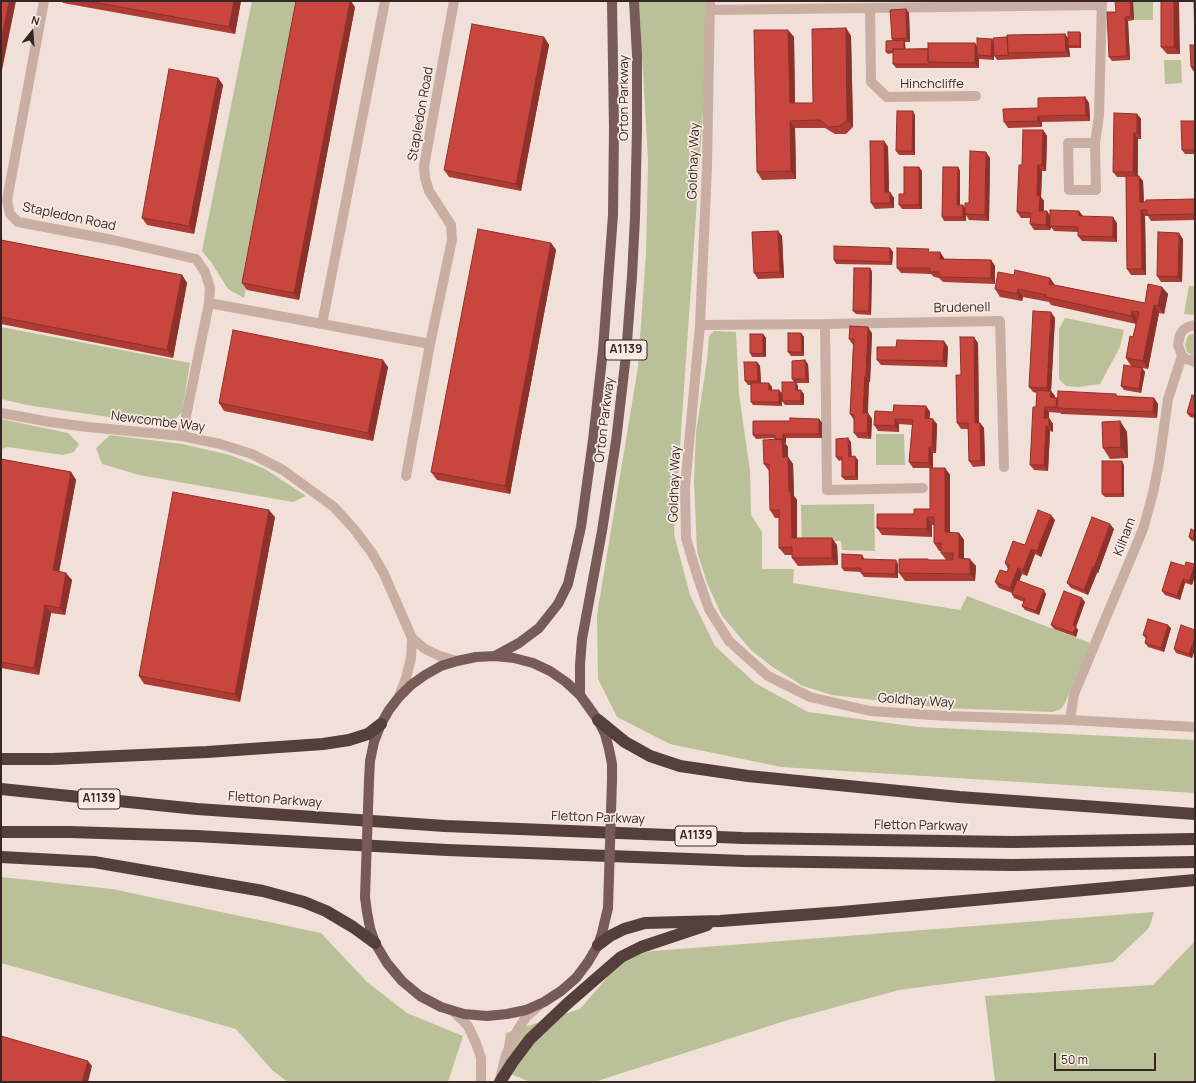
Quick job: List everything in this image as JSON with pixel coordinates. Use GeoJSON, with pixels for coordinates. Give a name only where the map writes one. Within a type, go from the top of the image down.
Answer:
{"type":"FeatureCollection","features":[{"type":"Feature","properties":{"kind":"highway"},"geometry":{"type":"LineString","coordinates":[[598,720],[625,742],[650,756],[680,766],[748,776],[960,798],[1195,814]]}},
{"type":"Feature","properties":{"kind":"highway"},"geometry":{"type":"LineString","coordinates":[[1,758],[53,759],[207,752],[323,744],[349,740],[368,734],[381,724]]}},
{"type":"Feature","properties":{"kind":"highway","name":"Fletton Parkway"},"geometry":{"type":"LineString","coordinates":[[1,789],[197,809],[485,827],[743,838],[1013,842],[1195,839]]}},
{"type":"Feature","properties":{"kind":"highway","name":"A1139"},"geometry":{"type":"LineString","coordinates":[[1,832],[70,832],[196,836],[447,850],[744,861],[1013,865],[1195,862]]}},
{"type":"Feature","properties":{"kind":"highway"},"geometry":{"type":"LineString","coordinates":[[1,857],[94,862],[263,891],[304,902],[326,911],[353,927],[375,943]]}},
{"type":"Feature","properties":{"kind":"highway"},"geometry":{"type":"LineString","coordinates":[[598,945],[610,936],[646,923],[720,921],[842,912],[1195,880]]}},
{"type":"Feature","properties":{"kind":"highway"},"geometry":{"type":"LineString","coordinates":[[500,1082],[512,1062],[530,1040],[574,998],[621,957],[641,947],[720,921]]}},
{"type":"Feature","properties":{"kind":"main road","name":"Orton Parkway"},"geometry":{"type":"LineString","coordinates":[[495,656],[520,644],[539,628],[558,604],[568,584],[581,527],[603,350],[612,222],[614,129],[612,1]]}},
{"type":"Feature","properties":{"kind":"main road","name":"Orton Parkway"},"geometry":{"type":"LineString","coordinates":[[580,695],[582,639],[601,539],[616,441],[626,355],[635,218],[637,55],[634,1]]}},
{"type":"Feature","properties":{"kind":"main road"},"geometry":{"type":"LineString","coordinates":[[495,656],[533,663],[550,671],[566,682],[580,695],[598,720],[609,749],[612,780],[608,908],[598,945],[576,978],[561,991],[544,1002],[526,1010],[507,1014],[487,1016],[453,1011],[441,1007],[420,996],[402,981],[387,963],[375,943],[367,912],[365,897],[369,780],[370,761],[374,742],[381,724],[399,697],[426,675],[441,666],[457,660],[495,656]]}},
{"type":"Feature","properties":{"kind":"street","name":"Stapledon Road"},"geometry":{"type":"LineString","coordinates":[[44,1],[5,215],[18,222],[113,240],[196,259],[205,272],[210,288],[209,303],[182,436]]}},
{"type":"Feature","properties":{"kind":"street"},"geometry":{"type":"LineString","coordinates":[[322,324],[385,1]]}},
{"type":"Feature","properties":{"kind":"street","name":"Stapledon Road"},"geometry":{"type":"LineString","coordinates":[[406,476],[430,344],[452,240],[451,224],[429,191],[425,178],[424,166],[454,1]]}},
{"type":"Feature","properties":{"kind":"street"},"geometry":{"type":"LineString","coordinates":[[710,5],[857,5],[870,8],[1102,3],[1099,116],[1095,142],[1096,190],[1069,190],[1068,143],[1095,142]]}},
{"type":"Feature","properties":{"kind":"street","name":"Goldhay Way"},"geometry":{"type":"LineString","coordinates":[[710,5],[707,166],[700,325],[685,487],[686,538],[709,609],[729,641],[768,676],[810,697],[870,711],[1195,727]]}},
{"type":"Feature","properties":{"kind":"street","name":"Hinchcliffe"},"geometry":{"type":"LineString","coordinates":[[870,8],[871,82],[888,97],[976,96]]}},
{"type":"Feature","properties":{"kind":"street"},"geometry":{"type":"LineString","coordinates":[[209,303],[430,344]]}},
{"type":"Feature","properties":{"kind":"street","name":"Brudenell"},"geometry":{"type":"LineString","coordinates":[[700,325],[1000,320],[1004,467]]}},
{"type":"Feature","properties":{"kind":"street"},"geometry":{"type":"LineString","coordinates":[[825,324],[827,490],[923,488]]}},
{"type":"Feature","properties":{"kind":"street","name":"Kilham"},"geometry":{"type":"LineString","coordinates":[[1070,720],[1074,694],[1143,529],[1153,493],[1159,463],[1168,399],[1182,356],[1178,345],[1180,334],[1188,327],[1195,325]]}},
{"type":"Feature","properties":{"kind":"street"},"geometry":{"type":"LineString","coordinates":[[1182,356],[1195,362]]}},
{"type":"Feature","properties":{"kind":"street","name":"Newcombe Way"},"geometry":{"type":"LineString","coordinates":[[1,413],[80,426],[182,436],[220,444],[252,454],[283,470],[334,507],[354,529],[372,553],[384,574],[412,638],[425,649],[457,660]]}},
{"type":"Feature","properties":{"kind":"street","name":"Newcombe Way"},"geometry":{"type":"LineString","coordinates":[[399,697],[408,672],[411,658],[412,638]]}},
{"type":"Feature","properties":{"kind":"street"},"geometry":{"type":"LineString","coordinates":[[500,1082],[506,1055],[514,1036],[526,1017],[544,1002]]}},
{"type":"Feature","properties":{"kind":"street"},"geometry":{"type":"LineString","coordinates":[[453,1011],[468,1026],[476,1043],[481,1058],[481,1082]]}},
{"type":"Feature","properties":{"kind":"green space"},"geometry":{"type":"Polygon","coordinates":[[[252,1],[302,1],[244,298],[228,289],[211,262],[202,251],[252,1]]]}},
{"type":"Feature","properties":{"kind":"green space"},"geometry":{"type":"Polygon","coordinates":[[[639,1],[710,1],[674,534],[690,595],[715,646],[755,683],[808,712],[918,727],[1195,740],[1195,793],[781,767],[670,744],[617,717],[598,679],[597,615],[638,367],[646,253],[648,160],[639,1]]]}},
{"type":"Feature","properties":{"kind":"green space"},"geometry":{"type":"Polygon","coordinates":[[[1133,1],[1153,1],[1153,20],[1134,20],[1133,1]]]}},
{"type":"Feature","properties":{"kind":"green space"},"geometry":{"type":"Polygon","coordinates":[[[1164,60],[1181,60],[1182,83],[1165,84],[1164,60]]]}},
{"type":"Feature","properties":{"kind":"green space"},"geometry":{"type":"Polygon","coordinates":[[[1189,286],[1195,286],[1195,315],[1184,314],[1189,286]]]}},
{"type":"Feature","properties":{"kind":"green space"},"geometry":{"type":"Polygon","coordinates":[[[1065,318],[1124,330],[1120,347],[1100,384],[1079,387],[1066,386],[1059,379],[1059,329],[1065,318]]]}},
{"type":"Feature","properties":{"kind":"green space"},"geometry":{"type":"Polygon","coordinates":[[[1,327],[190,363],[182,412],[173,422],[163,425],[27,405],[1,399],[1,327]]]}},
{"type":"Feature","properties":{"kind":"green space"},"geometry":{"type":"Polygon","coordinates":[[[714,331],[736,332],[739,394],[750,471],[751,515],[762,532],[762,569],[794,569],[793,583],[960,610],[967,596],[1090,643],[1065,703],[1061,709],[1052,712],[942,708],[832,695],[803,686],[771,666],[751,650],[722,616],[707,583],[697,551],[694,482],[696,432],[707,360],[709,336],[714,331]]]}},
{"type":"Feature","properties":{"kind":"green space"},"geometry":{"type":"Polygon","coordinates":[[[1195,333],[1195,357],[1187,352],[1185,345],[1189,335],[1195,333]]]}},
{"type":"Feature","properties":{"kind":"green space"},"geometry":{"type":"Polygon","coordinates":[[[1,419],[68,433],[79,444],[74,452],[63,455],[8,447],[1,449],[1,419]]]}},
{"type":"Feature","properties":{"kind":"green space"},"geometry":{"type":"Polygon","coordinates":[[[876,434],[904,434],[905,465],[876,465],[876,434]]]}},
{"type":"Feature","properties":{"kind":"green space"},"geometry":{"type":"Polygon","coordinates":[[[110,435],[182,444],[230,455],[265,469],[306,496],[293,502],[139,475],[102,464],[96,448],[110,435]]]}},
{"type":"Feature","properties":{"kind":"green space"},"geometry":{"type":"Polygon","coordinates":[[[874,504],[875,551],[842,550],[841,541],[802,541],[801,505],[874,504]]]}},
{"type":"Feature","properties":{"kind":"green space"},"geometry":{"type":"Polygon","coordinates":[[[1,877],[112,889],[321,933],[367,982],[407,1013],[463,1036],[448,1082],[288,1082],[272,1070],[236,1029],[1,963],[1,877]]]}},
{"type":"Feature","properties":{"kind":"green space"},"geometry":{"type":"Polygon","coordinates":[[[1154,912],[1149,928],[1113,962],[899,990],[788,1020],[594,1082],[530,1082],[501,1070],[506,1033],[580,1009],[628,953],[1154,912]]]}},
{"type":"Feature","properties":{"kind":"green space"},"geometry":{"type":"Polygon","coordinates":[[[1195,941],[1195,1082],[995,1082],[985,996],[1153,985],[1195,941]]]}},
{"type":"Feature","properties":{"kind":"building"},"geometry":{"type":"Polygon","coordinates":[[[1,1],[9,1],[1,41],[1,1]]]}},
{"type":"Feature","properties":{"kind":"building"},"geometry":{"type":"Polygon","coordinates":[[[88,1],[234,1],[229,27],[88,1]]]}},
{"type":"Feature","properties":{"kind":"building"},"geometry":{"type":"Polygon","coordinates":[[[296,1],[350,1],[294,293],[242,283],[296,1]]]}},
{"type":"Feature","properties":{"kind":"building"},"geometry":{"type":"Polygon","coordinates":[[[1115,1],[1130,1],[1131,16],[1125,17],[1127,56],[1109,57],[1107,12],[1116,12],[1115,1]]]}},
{"type":"Feature","properties":{"kind":"building"},"geometry":{"type":"Polygon","coordinates":[[[1161,1],[1174,1],[1174,47],[1161,47],[1161,1]]]}},
{"type":"Feature","properties":{"kind":"building"},"geometry":{"type":"Polygon","coordinates":[[[1194,1],[1195,1],[1195,40],[1194,1]]]}},
{"type":"Feature","properties":{"kind":"building"},"geometry":{"type":"Polygon","coordinates":[[[906,9],[907,38],[892,39],[890,10],[906,9]]]}},
{"type":"Feature","properties":{"kind":"building"},"geometry":{"type":"Polygon","coordinates":[[[472,24],[544,37],[516,184],[444,170],[472,24]]]}},
{"type":"Feature","properties":{"kind":"building"},"geometry":{"type":"Polygon","coordinates":[[[846,28],[847,120],[840,126],[829,127],[820,120],[790,121],[791,171],[757,172],[754,30],[788,30],[790,103],[813,103],[812,29],[846,28]]]}},
{"type":"Feature","properties":{"kind":"building"},"geometry":{"type":"Polygon","coordinates":[[[1068,32],[1080,32],[1080,46],[1068,46],[1068,32]]]}},
{"type":"Feature","properties":{"kind":"building"},"geometry":{"type":"Polygon","coordinates":[[[1065,34],[1066,52],[1008,53],[1007,35],[1065,34]]]}},
{"type":"Feature","properties":{"kind":"building"},"geometry":{"type":"Polygon","coordinates":[[[1007,37],[1009,55],[994,56],[993,38],[1007,37]]]}},
{"type":"Feature","properties":{"kind":"building"},"geometry":{"type":"Polygon","coordinates":[[[977,38],[992,39],[991,56],[977,55],[977,38]]]}},
{"type":"Feature","properties":{"kind":"building"},"geometry":{"type":"Polygon","coordinates":[[[904,40],[904,49],[893,49],[893,51],[886,52],[886,41],[904,40]]]}},
{"type":"Feature","properties":{"kind":"building"},"geometry":{"type":"Polygon","coordinates":[[[928,43],[975,43],[975,63],[928,62],[928,43]]]}},
{"type":"Feature","properties":{"kind":"building"},"geometry":{"type":"Polygon","coordinates":[[[1190,45],[1195,45],[1195,67],[1191,67],[1190,45]]]}},
{"type":"Feature","properties":{"kind":"building"},"geometry":{"type":"Polygon","coordinates":[[[893,49],[928,49],[928,62],[930,64],[893,64],[893,49]]]}},
{"type":"Feature","properties":{"kind":"building"},"geometry":{"type":"Polygon","coordinates":[[[169,69],[218,78],[189,226],[142,218],[169,69]]]}},
{"type":"Feature","properties":{"kind":"building"},"geometry":{"type":"Polygon","coordinates":[[[1085,97],[1086,115],[1038,116],[1038,121],[1004,122],[1003,109],[1038,108],[1038,98],[1085,97]]]}},
{"type":"Feature","properties":{"kind":"building"},"geometry":{"type":"Polygon","coordinates":[[[897,111],[913,111],[912,151],[896,151],[897,111]]]}},
{"type":"Feature","properties":{"kind":"building"},"geometry":{"type":"Polygon","coordinates":[[[1114,113],[1137,114],[1137,133],[1134,133],[1133,172],[1113,172],[1114,113]]]}},
{"type":"Feature","properties":{"kind":"building"},"geometry":{"type":"Polygon","coordinates":[[[1181,121],[1195,121],[1195,150],[1182,150],[1181,121]]]}},
{"type":"Feature","properties":{"kind":"building"},"geometry":{"type":"Polygon","coordinates":[[[1023,130],[1043,130],[1042,165],[1038,165],[1037,195],[1040,196],[1039,211],[1047,211],[1046,225],[1030,224],[1031,213],[1017,212],[1019,165],[1022,165],[1023,130]]]}},
{"type":"Feature","properties":{"kind":"building"},"geometry":{"type":"Polygon","coordinates":[[[870,141],[884,141],[885,192],[890,192],[890,203],[871,203],[870,141]]]}},
{"type":"Feature","properties":{"kind":"building"},"geometry":{"type":"Polygon","coordinates":[[[970,151],[986,152],[985,215],[965,214],[965,203],[969,203],[970,151]]]}},
{"type":"Feature","properties":{"kind":"building"},"geometry":{"type":"Polygon","coordinates":[[[904,167],[919,167],[919,205],[899,205],[899,194],[904,194],[904,167]]]}},
{"type":"Feature","properties":{"kind":"building"},"geometry":{"type":"Polygon","coordinates":[[[943,167],[958,167],[957,205],[963,205],[963,217],[942,217],[943,167]]]}},
{"type":"Feature","properties":{"kind":"building"},"geometry":{"type":"Polygon","coordinates":[[[1126,176],[1139,176],[1140,202],[1146,202],[1146,200],[1195,199],[1195,214],[1147,215],[1147,210],[1141,210],[1142,269],[1127,269],[1126,176]]]}},
{"type":"Feature","properties":{"kind":"building"},"geometry":{"type":"Polygon","coordinates":[[[1050,210],[1079,211],[1079,216],[1113,217],[1113,237],[1078,236],[1078,227],[1050,226],[1050,210]]]}},
{"type":"Feature","properties":{"kind":"building"},"geometry":{"type":"Polygon","coordinates":[[[478,229],[551,243],[505,486],[431,472],[478,229]]]}},
{"type":"Feature","properties":{"kind":"building"},"geometry":{"type":"Polygon","coordinates":[[[778,231],[780,272],[754,273],[752,232],[778,231]]]}},
{"type":"Feature","properties":{"kind":"building"},"geometry":{"type":"Polygon","coordinates":[[[1158,232],[1179,233],[1178,277],[1157,276],[1158,232]]]}},
{"type":"Feature","properties":{"kind":"building"},"geometry":{"type":"Polygon","coordinates":[[[1,240],[182,275],[167,350],[1,317],[1,240]]]}},
{"type":"Feature","properties":{"kind":"building"},"geometry":{"type":"Polygon","coordinates":[[[834,246],[890,248],[890,262],[834,260],[834,246]]]}},
{"type":"Feature","properties":{"kind":"building"},"geometry":{"type":"Polygon","coordinates":[[[897,248],[929,249],[928,252],[940,252],[940,259],[991,260],[991,278],[939,277],[939,272],[930,272],[930,268],[897,268],[897,248]]]}},
{"type":"Feature","properties":{"kind":"building"},"geometry":{"type":"Polygon","coordinates":[[[854,268],[870,268],[869,311],[853,311],[854,268]]]}},
{"type":"Feature","properties":{"kind":"building"},"geometry":{"type":"Polygon","coordinates":[[[1015,270],[1050,278],[1049,284],[1145,303],[1148,284],[1162,287],[1158,306],[1154,305],[1143,361],[1126,358],[1130,336],[1133,337],[1139,312],[1132,311],[1131,316],[1046,297],[1046,295],[1018,289],[1017,294],[995,289],[998,272],[1014,275],[1015,270]]]}},
{"type":"Feature","properties":{"kind":"building"},"geometry":{"type":"Polygon","coordinates":[[[1033,311],[1051,312],[1047,388],[1029,387],[1033,311]]]}},
{"type":"Feature","properties":{"kind":"building"},"geometry":{"type":"Polygon","coordinates":[[[850,326],[868,327],[863,413],[868,413],[867,433],[854,433],[854,415],[850,414],[854,339],[849,339],[850,326]]]}},
{"type":"Feature","properties":{"kind":"building"},"geometry":{"type":"Polygon","coordinates":[[[233,330],[383,360],[368,433],[219,403],[233,330]]]}},
{"type":"Feature","properties":{"kind":"building"},"geometry":{"type":"Polygon","coordinates":[[[788,333],[801,333],[802,352],[788,352],[788,333]]]}},
{"type":"Feature","properties":{"kind":"building"},"geometry":{"type":"Polygon","coordinates":[[[750,334],[763,334],[763,354],[750,353],[750,334]]]}},
{"type":"Feature","properties":{"kind":"building"},"geometry":{"type":"Polygon","coordinates":[[[960,337],[974,337],[975,423],[980,423],[981,461],[969,461],[968,423],[957,423],[956,375],[961,375],[960,337]]]}},
{"type":"Feature","properties":{"kind":"building"},"geometry":{"type":"Polygon","coordinates":[[[897,340],[944,341],[943,361],[877,360],[877,347],[896,347],[897,340]]]}},
{"type":"Feature","properties":{"kind":"building"},"geometry":{"type":"Polygon","coordinates":[[[805,360],[806,379],[792,379],[792,361],[805,360]]]}},
{"type":"Feature","properties":{"kind":"building"},"geometry":{"type":"Polygon","coordinates":[[[744,362],[757,362],[758,381],[745,381],[744,362]]]}},
{"type":"Feature","properties":{"kind":"building"},"geometry":{"type":"Polygon","coordinates":[[[1124,365],[1142,368],[1139,389],[1121,386],[1124,365]]]}},
{"type":"Feature","properties":{"kind":"building"},"geometry":{"type":"Polygon","coordinates":[[[782,382],[796,382],[796,390],[801,390],[801,401],[782,401],[782,382]]]}},
{"type":"Feature","properties":{"kind":"building"},"geometry":{"type":"Polygon","coordinates":[[[751,383],[769,383],[769,390],[779,390],[779,402],[751,402],[751,383]]]}},
{"type":"Feature","properties":{"kind":"building"},"geometry":{"type":"Polygon","coordinates":[[[1037,390],[1051,391],[1050,397],[1057,398],[1056,407],[1045,407],[1044,418],[1049,418],[1049,426],[1046,426],[1044,465],[1030,465],[1033,407],[1036,407],[1037,390]]]}},
{"type":"Feature","properties":{"kind":"building"},"geometry":{"type":"Polygon","coordinates":[[[1058,391],[1116,394],[1116,396],[1154,398],[1153,412],[1057,408],[1058,391]]]}},
{"type":"Feature","properties":{"kind":"building"},"geometry":{"type":"Polygon","coordinates":[[[1192,395],[1195,396],[1195,415],[1187,413],[1192,395]]]}},
{"type":"Feature","properties":{"kind":"building"},"geometry":{"type":"Polygon","coordinates":[[[894,405],[926,406],[925,418],[933,419],[932,447],[929,447],[929,463],[909,462],[913,420],[895,419],[895,426],[874,425],[875,411],[893,412],[894,405]]]}},
{"type":"Feature","properties":{"kind":"building"},"geometry":{"type":"Polygon","coordinates":[[[790,418],[819,419],[819,434],[783,434],[783,440],[775,439],[775,435],[753,435],[753,421],[790,421],[790,418]]]}},
{"type":"Feature","properties":{"kind":"building"},"geometry":{"type":"Polygon","coordinates":[[[1120,421],[1121,447],[1103,448],[1102,422],[1120,421]]]}},
{"type":"Feature","properties":{"kind":"building"},"geometry":{"type":"Polygon","coordinates":[[[848,438],[849,457],[855,456],[856,476],[842,477],[842,457],[836,457],[836,439],[848,438]]]}},
{"type":"Feature","properties":{"kind":"building"},"geometry":{"type":"Polygon","coordinates":[[[782,439],[783,457],[788,457],[789,492],[791,492],[792,538],[832,538],[832,558],[792,558],[792,547],[779,548],[779,510],[770,510],[769,464],[764,464],[763,440],[782,439]]]}},
{"type":"Feature","properties":{"kind":"building"},"geometry":{"type":"Polygon","coordinates":[[[1,459],[71,472],[53,570],[66,573],[60,608],[45,605],[34,668],[1,662],[1,459]]]}},
{"type":"Feature","properties":{"kind":"building"},"geometry":{"type":"Polygon","coordinates":[[[1102,461],[1122,461],[1122,494],[1102,494],[1102,461]]]}},
{"type":"Feature","properties":{"kind":"building"},"geometry":{"type":"Polygon","coordinates":[[[930,468],[945,468],[945,532],[959,533],[959,558],[970,559],[970,574],[899,573],[899,559],[953,560],[953,553],[941,553],[941,543],[934,543],[934,517],[927,517],[927,529],[877,528],[877,514],[914,514],[914,509],[930,509],[930,468]]]}},
{"type":"Feature","properties":{"kind":"building"},"geometry":{"type":"Polygon","coordinates":[[[173,492],[269,510],[235,694],[139,676],[173,492]]]}},
{"type":"Feature","properties":{"kind":"building"},"geometry":{"type":"Polygon","coordinates":[[[1038,510],[1051,515],[1037,551],[1031,549],[1023,570],[1018,568],[1010,588],[995,582],[1000,570],[1007,572],[1010,565],[1005,563],[1013,541],[1025,545],[1038,510]]]}},
{"type":"Feature","properties":{"kind":"building"},"geometry":{"type":"Polygon","coordinates":[[[1092,517],[1110,524],[1094,568],[1093,567],[1084,590],[1067,583],[1092,517]]]}},
{"type":"Feature","properties":{"kind":"building"},"geometry":{"type":"Polygon","coordinates":[[[1191,529],[1195,531],[1195,539],[1189,537],[1191,529]]]}},
{"type":"Feature","properties":{"kind":"building"},"geometry":{"type":"Polygon","coordinates":[[[842,554],[862,555],[862,559],[896,560],[895,574],[861,573],[861,568],[842,568],[842,554]]]}},
{"type":"Feature","properties":{"kind":"building"},"geometry":{"type":"Polygon","coordinates":[[[1171,562],[1185,566],[1186,562],[1195,563],[1189,581],[1183,579],[1177,596],[1162,591],[1171,562]]]}},
{"type":"Feature","properties":{"kind":"building"},"geometry":{"type":"Polygon","coordinates":[[[1017,580],[1044,590],[1036,611],[1022,606],[1025,599],[1012,594],[1017,580]]]}},
{"type":"Feature","properties":{"kind":"building"},"geometry":{"type":"Polygon","coordinates":[[[1064,591],[1082,598],[1073,625],[1076,626],[1073,633],[1051,625],[1064,591]]]}},
{"type":"Feature","properties":{"kind":"building"},"geometry":{"type":"Polygon","coordinates":[[[1148,619],[1168,625],[1161,648],[1145,643],[1147,636],[1143,635],[1148,619]]]}},
{"type":"Feature","properties":{"kind":"building"},"geometry":{"type":"Polygon","coordinates":[[[1181,625],[1195,630],[1195,637],[1189,654],[1174,649],[1181,625]]]}},
{"type":"Feature","properties":{"kind":"building"},"geometry":{"type":"Polygon","coordinates":[[[1,1036],[88,1061],[82,1082],[1,1082],[1,1036]]]}}]}
